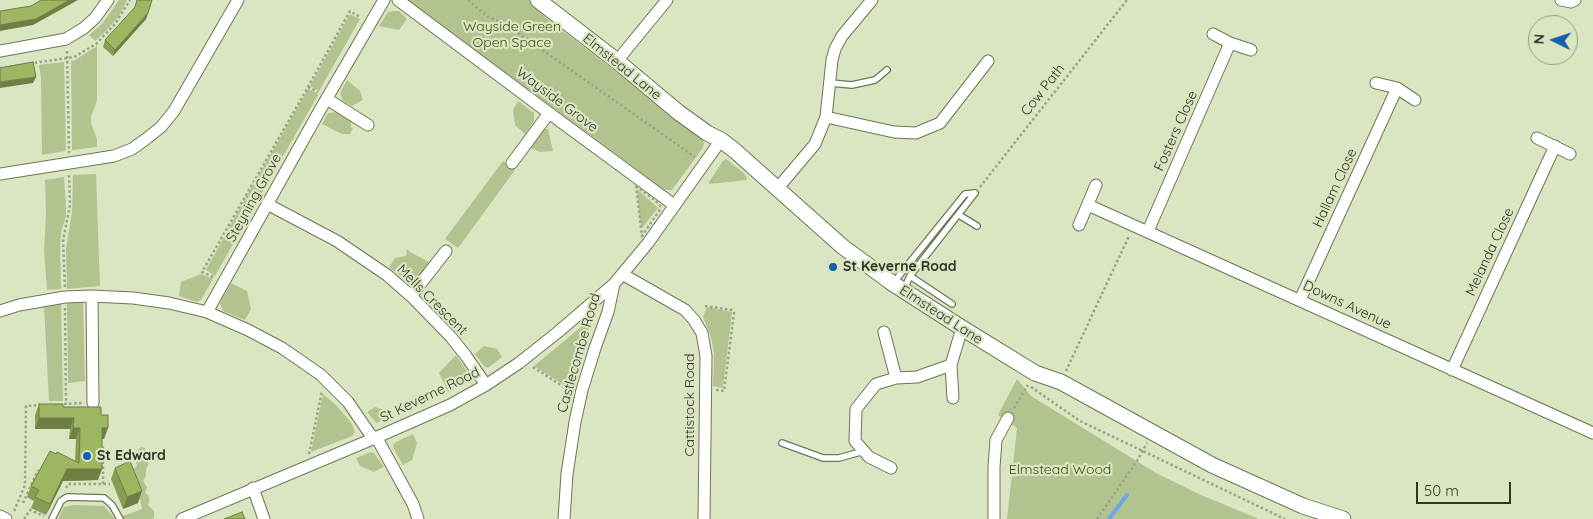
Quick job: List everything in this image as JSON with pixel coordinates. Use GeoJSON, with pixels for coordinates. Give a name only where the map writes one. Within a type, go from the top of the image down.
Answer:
{"type":"FeatureCollection","features":[{"type":"Feature","properties":{"kind":"street"},"geometry":{"type":"LineString","coordinates":[[0,51],[66,39],[90,23],[108,0]]}},
{"type":"Feature","properties":{"kind":"street"},"geometry":{"type":"LineString","coordinates":[[0,174],[114,156],[132,149],[161,127],[174,111],[238,0]]}},
{"type":"Feature","properties":{"kind":"street","name":"Steyning Grove"},"geometry":{"type":"LineString","coordinates":[[207,312],[262,203],[322,95],[384,0]]}},
{"type":"Feature","properties":{"kind":"street","name":"Wayside Grove"},"geometry":{"type":"LineString","coordinates":[[398,0],[674,205]]}},
{"type":"Feature","properties":{"kind":"street","name":"Elmstead Lane"},"geometry":{"type":"LineString","coordinates":[[538,0],[678,112],[707,133],[721,140],[843,247],[898,287],[1035,373],[1061,382],[1219,468],[1303,506],[1343,519]]}},
{"type":"Feature","properties":{"kind":"street"},"geometry":{"type":"LineString","coordinates":[[617,62],[667,0]]}},
{"type":"Feature","properties":{"kind":"street"},"geometry":{"type":"LineString","coordinates":[[777,189],[815,144],[826,117],[832,60],[839,42],[872,0]]}},
{"type":"Feature","properties":{"kind":"street"},"geometry":{"type":"LineString","coordinates":[[1561,0],[1571,2],[1574,0]]}},
{"type":"Feature","properties":{"kind":"street"},"geometry":{"type":"LineString","coordinates":[[1213,34],[1230,43],[1251,50]]}},
{"type":"Feature","properties":{"kind":"street","name":"Fosters Close"},"geometry":{"type":"LineString","coordinates":[[1148,232],[1230,43]]}},
{"type":"Feature","properties":{"kind":"street"},"geometry":{"type":"LineString","coordinates":[[826,117],[894,132],[916,133],[940,123],[988,61]]}},
{"type":"Feature","properties":{"kind":"street"},"geometry":{"type":"LineString","coordinates":[[1376,83],[1397,88],[1415,100]]}},
{"type":"Feature","properties":{"kind":"street","name":"Hallam Close"},"geometry":{"type":"LineString","coordinates":[[1300,300],[1397,88]]}},
{"type":"Feature","properties":{"kind":"street"},"geometry":{"type":"LineString","coordinates":[[322,95],[368,125]]}},
{"type":"Feature","properties":{"kind":"street"},"geometry":{"type":"LineString","coordinates":[[512,163],[549,113]]}},
{"type":"Feature","properties":{"kind":"street"},"geometry":{"type":"LineString","coordinates":[[1537,138],[1570,154]]}},
{"type":"Feature","properties":{"kind":"street","name":"St Keverne Road"},"geometry":{"type":"LineString","coordinates":[[182,519],[375,438],[450,404],[486,385],[520,362],[614,284],[648,243],[721,140]]}},
{"type":"Feature","properties":{"kind":"street","name":"Melanda Close"},"geometry":{"type":"LineString","coordinates":[[1452,370],[1555,146]]}},
{"type":"Feature","properties":{"kind":"street"},"geometry":{"type":"LineString","coordinates":[[1079,225],[1096,185]]}},
{"type":"Feature","properties":{"kind":"street","name":"Mells Crescent"},"geometry":{"type":"LineString","coordinates":[[262,203],[311,226],[348,247],[387,275],[411,296],[466,356],[486,385]]}},
{"type":"Feature","properties":{"kind":"street","name":"Downs Avenue"},"geometry":{"type":"LineString","coordinates":[[1088,205],[1593,433]]}},
{"type":"Feature","properties":{"kind":"street"},"geometry":{"type":"LineString","coordinates":[[411,296],[446,251]]}},
{"type":"Feature","properties":{"kind":"street","name":"Cattistock Road"},"geometry":{"type":"LineString","coordinates":[[622,274],[685,310],[702,333],[706,356],[704,519]]}},
{"type":"Feature","properties":{"kind":"street","name":"Castlecombe Road"},"geometry":{"type":"LineString","coordinates":[[564,519],[566,474],[575,422],[590,365],[608,312],[614,284]]}},
{"type":"Feature","properties":{"kind":"street"},"geometry":{"type":"LineString","coordinates":[[92,296],[93,403]]}},
{"type":"Feature","properties":{"kind":"street"},"geometry":{"type":"LineString","coordinates":[[0,311],[19,305],[65,297],[133,298],[169,303],[207,312],[248,330],[282,348],[321,375],[348,402],[379,442],[413,504],[418,519]]}},
{"type":"Feature","properties":{"kind":"street"},"geometry":{"type":"LineString","coordinates":[[953,398],[951,365],[962,328]]}},
{"type":"Feature","properties":{"kind":"street"},"geometry":{"type":"LineString","coordinates":[[884,332],[896,378]]}},
{"type":"Feature","properties":{"kind":"street"},"geometry":{"type":"LineString","coordinates":[[891,468],[870,457],[855,441],[856,410],[876,384],[896,378],[917,377],[951,365]]}},
{"type":"Feature","properties":{"kind":"street"},"geometry":{"type":"LineString","coordinates":[[994,519],[996,440],[1008,418]]}},
{"type":"Feature","properties":{"kind":"street"},"geometry":{"type":"LineString","coordinates":[[253,488],[264,519]]}},
{"type":"Feature","properties":{"kind":"street"},"geometry":{"type":"LineString","coordinates":[[0,516],[9,516]]}},
{"type":"Feature","properties":{"kind":"lane"},"geometry":{"type":"LineString","coordinates":[[830,83],[852,85],[875,80],[887,70]]}},
{"type":"Feature","properties":{"kind":"lane"},"geometry":{"type":"LineString","coordinates":[[898,287],[910,276],[975,193]]}},
{"type":"Feature","properties":{"kind":"lane"},"geometry":{"type":"LineString","coordinates":[[898,287],[965,194],[975,193]]}},
{"type":"Feature","properties":{"kind":"lane"},"geometry":{"type":"LineString","coordinates":[[959,215],[977,226]]}},
{"type":"Feature","properties":{"kind":"lane"},"geometry":{"type":"LineString","coordinates":[[910,276],[952,304]]}},
{"type":"Feature","properties":{"kind":"lane"},"geometry":{"type":"LineString","coordinates":[[782,443],[823,458],[839,458],[864,451]]}},
{"type":"Feature","properties":{"kind":"lane"},"geometry":{"type":"LineString","coordinates":[[52,519],[62,499],[67,497],[104,498],[112,505],[120,519]]}},
{"type":"Feature","properties":{"kind":"path"},"geometry":{"type":"LineString","coordinates":[[0,68],[74,57],[95,43],[115,24],[130,0]]}},
{"type":"Feature","properties":{"kind":"path"},"geometry":{"type":"LineString","coordinates":[[468,0],[487,16],[508,26],[705,164]]}},
{"type":"Feature","properties":{"kind":"path","name":"Cow Path"},"geometry":{"type":"LineString","coordinates":[[975,193],[1127,0]]}},
{"type":"Feature","properties":{"kind":"path"},"geometry":{"type":"LineString","coordinates":[[214,277],[202,272],[350,11],[360,17]]}},
{"type":"Feature","properties":{"kind":"path"},"geometry":{"type":"LineString","coordinates":[[66,45],[70,205],[63,241],[66,404]]}},
{"type":"Feature","properties":{"kind":"path"},"geometry":{"type":"LineString","coordinates":[[308,87],[322,95]]}},
{"type":"Feature","properties":{"kind":"path"},"geometry":{"type":"LineString","coordinates":[[636,186],[660,206],[642,236],[636,186]]}},
{"type":"Feature","properties":{"kind":"path"},"geometry":{"type":"LineString","coordinates":[[246,196],[262,203]]}},
{"type":"Feature","properties":{"kind":"path"},"geometry":{"type":"LineString","coordinates":[[1061,382],[1134,225]]}},
{"type":"Feature","properties":{"kind":"path"},"geometry":{"type":"LineString","coordinates":[[705,306],[732,310],[734,313],[724,391],[712,390]]}},
{"type":"Feature","properties":{"kind":"path"},"geometry":{"type":"LineString","coordinates":[[529,364],[571,392]]}},
{"type":"Feature","properties":{"kind":"path"},"geometry":{"type":"LineString","coordinates":[[1008,418],[1028,385],[1080,421],[1285,519]]}},
{"type":"Feature","properties":{"kind":"path"},"geometry":{"type":"LineString","coordinates":[[308,458],[322,390]]}},
{"type":"Feature","properties":{"kind":"path"},"geometry":{"type":"LineString","coordinates":[[56,404],[93,403]]}},
{"type":"Feature","properties":{"kind":"path"},"geometry":{"type":"LineString","coordinates":[[9,516],[25,485],[26,406],[46,405]]}},
{"type":"Feature","properties":{"kind":"path"},"geometry":{"type":"LineString","coordinates":[[103,444],[103,484]]}},
{"type":"Feature","properties":{"kind":"path"},"geometry":{"type":"LineString","coordinates":[[1097,519],[1143,451]]}},
{"type":"Feature","properties":{"kind":"path"},"geometry":{"type":"LineString","coordinates":[[23,503],[38,470]]}},
{"type":"Feature","properties":{"kind":"path"},"geometry":{"type":"LineString","coordinates":[[62,482],[67,485],[79,482],[110,484]]}},
{"type":"Feature","properties":{"kind":"path"},"geometry":{"type":"LineString","coordinates":[[62,499],[67,485]]}},
{"type":"Feature","properties":{"kind":"path"},"geometry":{"type":"LineString","coordinates":[[24,519],[30,510],[40,513]]}},
{"type":"Feature","properties":{"kind":"green space"},"geometry":{"type":"Polygon","coordinates":[[[119,0],[127,0],[119,16],[95,41],[89,35],[102,24],[119,0]]]}},
{"type":"Feature","properties":{"kind":"green space","name":"Wayside Green Open Space"},"geometry":{"type":"Polygon","coordinates":[[[407,0],[529,0],[546,18],[698,134],[703,139],[702,149],[672,190],[660,190],[635,168],[407,0]]]}},
{"type":"Feature","properties":{"kind":"green space"},"geometry":{"type":"Polygon","coordinates":[[[399,11],[407,19],[399,30],[379,26],[388,12],[399,11]]]}},
{"type":"Feature","properties":{"kind":"green space"},"geometry":{"type":"Polygon","coordinates":[[[350,14],[360,19],[319,91],[310,86],[350,14]]]}},
{"type":"Feature","properties":{"kind":"green space"},"geometry":{"type":"Polygon","coordinates":[[[97,46],[97,100],[91,117],[91,123],[97,139],[97,147],[72,150],[71,61],[97,46]]]}},
{"type":"Feature","properties":{"kind":"green space"},"geometry":{"type":"Polygon","coordinates":[[[64,62],[66,149],[65,151],[42,155],[41,78],[39,65],[64,62]]]}},
{"type":"Feature","properties":{"kind":"green space"},"geometry":{"type":"Polygon","coordinates":[[[347,80],[360,91],[363,100],[352,106],[343,101],[340,93],[347,80]]]}},
{"type":"Feature","properties":{"kind":"green space"},"geometry":{"type":"Polygon","coordinates":[[[308,89],[318,95],[258,200],[249,196],[248,194],[308,89]]]}},
{"type":"Feature","properties":{"kind":"green space"},"geometry":{"type":"Polygon","coordinates":[[[518,101],[534,113],[534,121],[525,134],[515,125],[513,110],[518,101]]]}},
{"type":"Feature","properties":{"kind":"green space"},"geometry":{"type":"Polygon","coordinates":[[[337,112],[351,120],[351,127],[353,128],[350,134],[342,134],[322,124],[328,113],[337,112]]]}},
{"type":"Feature","properties":{"kind":"green space"},"geometry":{"type":"Polygon","coordinates":[[[544,129],[548,129],[553,151],[540,152],[531,148],[544,129]]]}},
{"type":"Feature","properties":{"kind":"green space"},"geometry":{"type":"Polygon","coordinates":[[[726,159],[745,174],[747,180],[709,184],[723,161],[726,159]]]}},
{"type":"Feature","properties":{"kind":"green space"},"geometry":{"type":"Polygon","coordinates":[[[503,161],[515,170],[458,248],[445,239],[503,161]]]}},
{"type":"Feature","properties":{"kind":"green space"},"geometry":{"type":"Polygon","coordinates":[[[96,174],[100,286],[67,289],[66,249],[72,212],[73,175],[96,174]]]}},
{"type":"Feature","properties":{"kind":"green space"},"geometry":{"type":"Polygon","coordinates":[[[64,177],[66,216],[61,232],[60,246],[61,289],[47,290],[44,250],[45,180],[64,177]]]}},
{"type":"Feature","properties":{"kind":"green space"},"geometry":{"type":"Polygon","coordinates":[[[637,189],[658,208],[642,228],[640,221],[637,189]]]}},
{"type":"Feature","properties":{"kind":"green space"},"geometry":{"type":"Polygon","coordinates":[[[245,199],[255,203],[255,205],[215,276],[206,270],[245,199]]]}},
{"type":"Feature","properties":{"kind":"green space"},"geometry":{"type":"Polygon","coordinates":[[[407,249],[429,262],[417,279],[406,280],[389,267],[395,258],[406,256],[407,249]]]}},
{"type":"Feature","properties":{"kind":"green space"},"geometry":{"type":"Polygon","coordinates":[[[201,274],[213,279],[201,300],[197,302],[179,296],[181,282],[201,274]]]}},
{"type":"Feature","properties":{"kind":"green space"},"geometry":{"type":"Polygon","coordinates":[[[231,283],[247,291],[251,309],[245,320],[223,311],[220,303],[231,283]]]}},
{"type":"Feature","properties":{"kind":"green space"},"geometry":{"type":"Polygon","coordinates":[[[67,301],[83,301],[85,381],[68,383],[67,301]]]}},
{"type":"Feature","properties":{"kind":"green space"},"geometry":{"type":"Polygon","coordinates":[[[61,304],[63,401],[49,401],[44,306],[61,304]]]}},
{"type":"Feature","properties":{"kind":"green space"},"geometry":{"type":"Polygon","coordinates":[[[707,307],[732,312],[723,388],[713,386],[714,352],[710,334],[703,317],[707,307]]]}},
{"type":"Feature","properties":{"kind":"green space"},"geometry":{"type":"Polygon","coordinates":[[[593,317],[569,388],[534,366],[593,317]]]}},
{"type":"Feature","properties":{"kind":"green space"},"geometry":{"type":"Polygon","coordinates":[[[484,346],[497,349],[502,357],[488,368],[484,366],[475,354],[484,346]]]}},
{"type":"Feature","properties":{"kind":"green space"},"geometry":{"type":"Polygon","coordinates":[[[456,355],[469,378],[448,392],[439,373],[456,355]]]}},
{"type":"Feature","properties":{"kind":"green space","name":"Elmstead Wood"},"geometry":{"type":"Polygon","coordinates":[[[1017,379],[1031,396],[1156,473],[1201,495],[1259,519],[1007,519],[1017,428],[998,415],[1017,379]]]}},
{"type":"Feature","properties":{"kind":"green space"},"geometry":{"type":"Polygon","coordinates":[[[323,394],[337,406],[352,424],[355,432],[352,436],[311,452],[323,394]]]}},
{"type":"Feature","properties":{"kind":"green space"},"geometry":{"type":"Polygon","coordinates":[[[375,407],[391,412],[393,417],[376,423],[367,412],[375,407]]]}},
{"type":"Feature","properties":{"kind":"green space"},"geometry":{"type":"Polygon","coordinates":[[[413,434],[417,443],[412,460],[403,465],[393,445],[413,434]]]}},
{"type":"Feature","properties":{"kind":"green space"},"geometry":{"type":"Polygon","coordinates":[[[141,447],[145,448],[148,460],[146,476],[143,481],[147,487],[145,493],[150,500],[148,505],[154,511],[154,518],[124,519],[123,516],[142,509],[131,471],[137,466],[134,454],[141,447]]]}},
{"type":"Feature","properties":{"kind":"green space"},"geometry":{"type":"Polygon","coordinates":[[[371,452],[374,453],[384,467],[374,472],[360,466],[356,458],[371,452]]]}},
{"type":"Feature","properties":{"kind":"green space"},"geometry":{"type":"Polygon","coordinates":[[[73,505],[104,506],[115,519],[58,519],[64,507],[73,505]]]}},
{"type":"Feature","properties":{"kind":"building"},"geometry":{"type":"Polygon","coordinates":[[[41,0],[70,0],[36,19],[0,25],[0,11],[31,6],[41,0]]]}},
{"type":"Feature","properties":{"kind":"building"},"geometry":{"type":"Polygon","coordinates":[[[137,0],[152,0],[148,13],[115,50],[105,40],[135,7],[137,0]]]}},
{"type":"Feature","properties":{"kind":"building"},"geometry":{"type":"Polygon","coordinates":[[[33,62],[36,77],[0,82],[0,68],[33,62]]]}},
{"type":"Feature","properties":{"kind":"building"},"geometry":{"type":"Polygon","coordinates":[[[39,404],[63,404],[63,407],[101,407],[101,415],[108,415],[108,428],[102,428],[102,469],[67,469],[50,504],[35,497],[39,490],[31,486],[50,451],[56,454],[57,452],[79,463],[80,428],[73,428],[74,418],[39,418],[39,404]]]}},
{"type":"Feature","properties":{"kind":"building"},"geometry":{"type":"Polygon","coordinates":[[[130,461],[142,491],[127,497],[115,468],[130,461]]]}},
{"type":"Feature","properties":{"kind":"building"},"geometry":{"type":"Polygon","coordinates":[[[242,512],[245,519],[224,519],[242,512]]]}},
{"type":"Feature","properties":{"kind":"waterway"},"geometry":{"type":"LineString","coordinates":[[1109,519],[1127,495]]}},
{"type":"Feature","properties":{"kind":"place","name":"St Keverne Road"},"geometry":{"type":"Point","coordinates":[833,267]}},
{"type":"Feature","properties":{"kind":"place","name":"St Edward"},"geometry":{"type":"Point","coordinates":[87,456]}}]}
